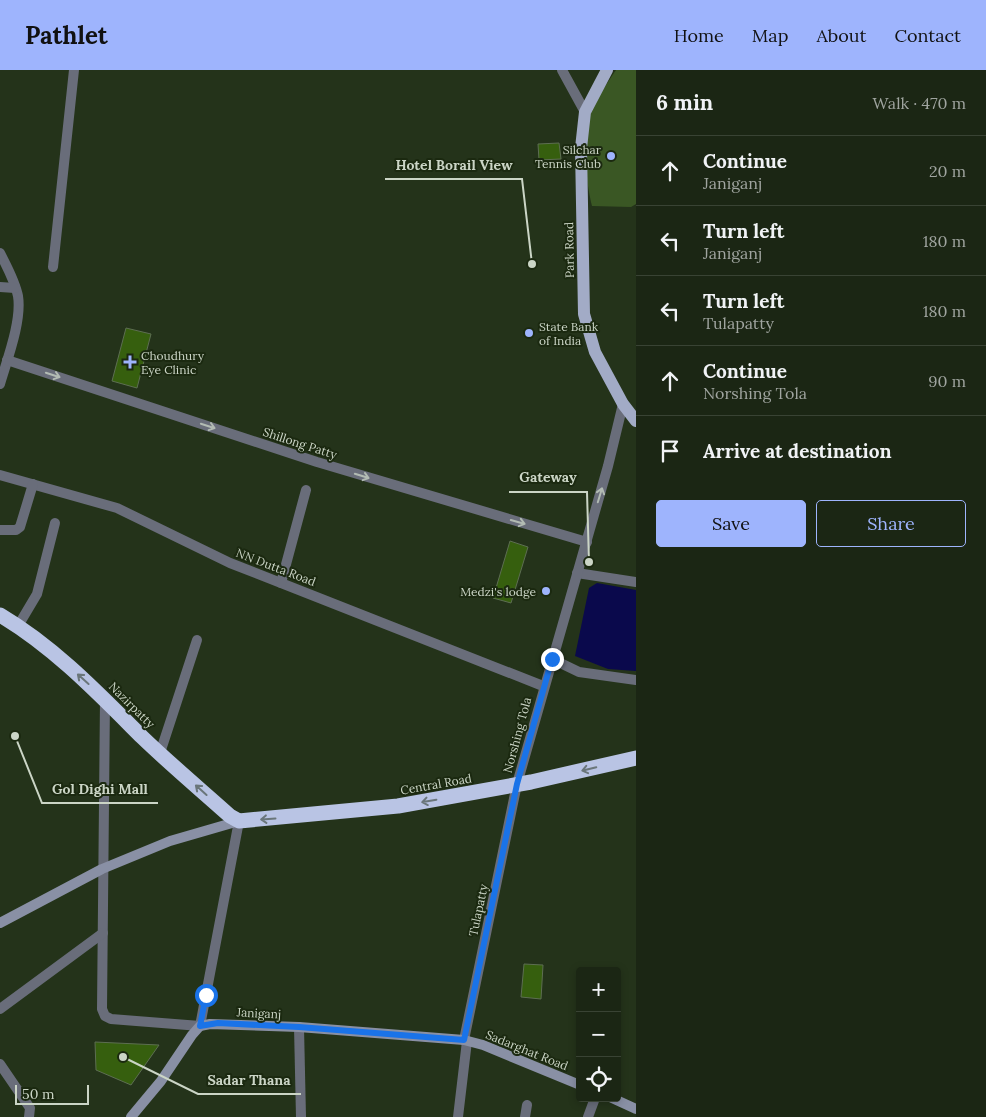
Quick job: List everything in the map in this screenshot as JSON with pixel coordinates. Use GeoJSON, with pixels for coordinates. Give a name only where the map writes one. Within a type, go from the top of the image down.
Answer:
{"type":"FeatureCollection","features":[{"type":"Feature","properties":{"kind":"highway","name":"Nazirpatty"},"geometry":{"type":"LineString","coordinates":[[0,615],[18,626],[62,660],[105,698],[160,753],[239,821]]}},
{"type":"Feature","properties":{"kind":"highway","name":"Central Road"},"geometry":{"type":"LineString","coordinates":[[239,821],[398,806],[517,784],[636,758]]}},
{"type":"Feature","properties":{"kind":"main road","name":"Park Road"},"geometry":{"type":"LineString","coordinates":[[607,70],[585,112],[581,148],[584,230],[584,314],[595,352],[623,404],[636,421]]}},
{"type":"Feature","properties":{"kind":"street"},"geometry":{"type":"LineString","coordinates":[[53,267],[74,70]]}},
{"type":"Feature","properties":{"kind":"street"},"geometry":{"type":"LineString","coordinates":[[562,70],[585,112]]}},
{"type":"Feature","properties":{"kind":"street"},"geometry":{"type":"LineString","coordinates":[[0,253],[15,288],[18,310],[0,384]]}},
{"type":"Feature","properties":{"kind":"street"},"geometry":{"type":"LineString","coordinates":[[0,287],[15,288]]}},
{"type":"Feature","properties":{"kind":"street","name":"Shillong Patty"},"geometry":{"type":"LineString","coordinates":[[7,360],[317,462],[587,542]]}},
{"type":"Feature","properties":{"kind":"street","name":"Norshing Tola"},"geometry":{"type":"LineString","coordinates":[[517,784],[576,573],[587,542],[623,404]]}},
{"type":"Feature","properties":{"kind":"street","name":"NN Dutta Road"},"geometry":{"type":"LineString","coordinates":[[0,475],[116,508],[214,556],[544,686]]}},
{"type":"Feature","properties":{"kind":"street"},"geometry":{"type":"LineString","coordinates":[[0,530],[16,530],[20,527],[33,484]]}},
{"type":"Feature","properties":{"kind":"street"},"geometry":{"type":"LineString","coordinates":[[281,583],[306,490]]}},
{"type":"Feature","properties":{"kind":"street"},"geometry":{"type":"LineString","coordinates":[[18,626],[37,594],[55,522]]}},
{"type":"Feature","properties":{"kind":"street"},"geometry":{"type":"LineString","coordinates":[[576,573],[636,582]]}},
{"type":"Feature","properties":{"kind":"street"},"geometry":{"type":"LineString","coordinates":[[160,753],[197,640]]}},
{"type":"Feature","properties":{"kind":"street"},"geometry":{"type":"LineString","coordinates":[[552,659],[579,672],[636,681]]}},
{"type":"Feature","properties":{"kind":"street"},"geometry":{"type":"LineString","coordinates":[[105,698],[102,1009],[105,1016],[111,1018],[200,1026]]}},
{"type":"Feature","properties":{"kind":"street","name":"Tulapatty"},"geometry":{"type":"LineString","coordinates":[[458,1117],[466,1040],[517,784]]}},
{"type":"Feature","properties":{"kind":"street"},"geometry":{"type":"LineString","coordinates":[[0,923],[102,869],[170,841],[239,821],[200,1026],[131,1117]]}},
{"type":"Feature","properties":{"kind":"street"},"geometry":{"type":"LineString","coordinates":[[0,1009],[103,933]]}},
{"type":"Feature","properties":{"kind":"street","name":"Janiganj"},"geometry":{"type":"LineString","coordinates":[[200,1026],[218,1023],[299,1027],[466,1040]]}},
{"type":"Feature","properties":{"kind":"street"},"geometry":{"type":"LineString","coordinates":[[299,1027],[301,1117]]}},
{"type":"Feature","properties":{"kind":"street","name":"Sadarghat Road"},"geometry":{"type":"LineString","coordinates":[[466,1040],[483,1045],[576,1083]]}},
{"type":"Feature","properties":{"kind":"street"},"geometry":{"type":"LineString","coordinates":[[0,1064],[30,1108],[29,1117]]}},
{"type":"Feature","properties":{"kind":"street"},"geometry":{"type":"LineString","coordinates":[[588,1117],[594,1102]]}},
{"type":"Feature","properties":{"kind":"street"},"geometry":{"type":"LineString","coordinates":[[621,1102],[636,1109]]}},
{"type":"Feature","properties":{"kind":"street"},"geometry":{"type":"LineString","coordinates":[[525,1117],[527,1106]]}},
{"type":"Feature","properties":{"kind":"green space","name":"Silchar Tennis Club"},"geometry":{"type":"Polygon","coordinates":[[[616,70],[636,70],[636,204],[631,207],[592,206],[586,168],[586,129],[594,105],[616,70]]]}},
{"type":"Feature","properties":{"kind":"shaded area"},"geometry":{"type":"Polygon","coordinates":[[[597,583],[636,590],[636,671],[608,669],[575,656],[589,588],[597,583]]]}},
{"type":"Feature","properties":{"kind":"building"},"geometry":{"type":"Polygon","coordinates":[[[559,143],[561,159],[539,160],[538,144],[559,143]]]}},
{"type":"Feature","properties":{"kind":"building"},"geometry":{"type":"Polygon","coordinates":[[[126,328],[151,334],[137,388],[112,381],[126,328]]]}},
{"type":"Feature","properties":{"kind":"building"},"geometry":{"type":"Polygon","coordinates":[[[510,541],[528,547],[511,603],[493,598],[510,541]]]}},
{"type":"Feature","properties":{"kind":"building"},"geometry":{"type":"Polygon","coordinates":[[[524,964],[543,965],[541,999],[521,997],[524,964]]]}},
{"type":"Feature","properties":{"kind":"building"},"geometry":{"type":"Polygon","coordinates":[[[95,1042],[159,1045],[131,1085],[96,1070],[95,1042]]]}},
{"type":"Feature","properties":{"kind":"place","name":"Silchar Tennis Club"},"geometry":{"type":"Point","coordinates":[611,156]}},
{"type":"Feature","properties":{"kind":"place","name":"Hotel Borail View"},"geometry":{"type":"Point","coordinates":[532,264]}},
{"type":"Feature","properties":{"kind":"place","name":"State Bank of India"},"geometry":{"type":"Point","coordinates":[529,333]}},
{"type":"Feature","properties":{"kind":"place","name":"Choudhury Eye Clinic"},"geometry":{"type":"Point","coordinates":[130,362]}},
{"type":"Feature","properties":{"kind":"place","name":"Gateway"},"geometry":{"type":"Point","coordinates":[589,562]}},
{"type":"Feature","properties":{"kind":"place","name":"Medzi's lodge"},"geometry":{"type":"Point","coordinates":[546,591]}},
{"type":"Feature","properties":{"kind":"place","name":"Gol Dighi Mall"},"geometry":{"type":"Point","coordinates":[15,736]}},
{"type":"Feature","properties":{"kind":"place","name":"Sadar Thana"},"geometry":{"type":"Point","coordinates":[123,1057]}},
{"type":"Feature","properties":{"kind":"route"},"geometry":{"type":"LineString","coordinates":[[206,995],[200,1026],[218,1023],[299,1027],[464,1040],[517,784],[552,659]]}}]}
